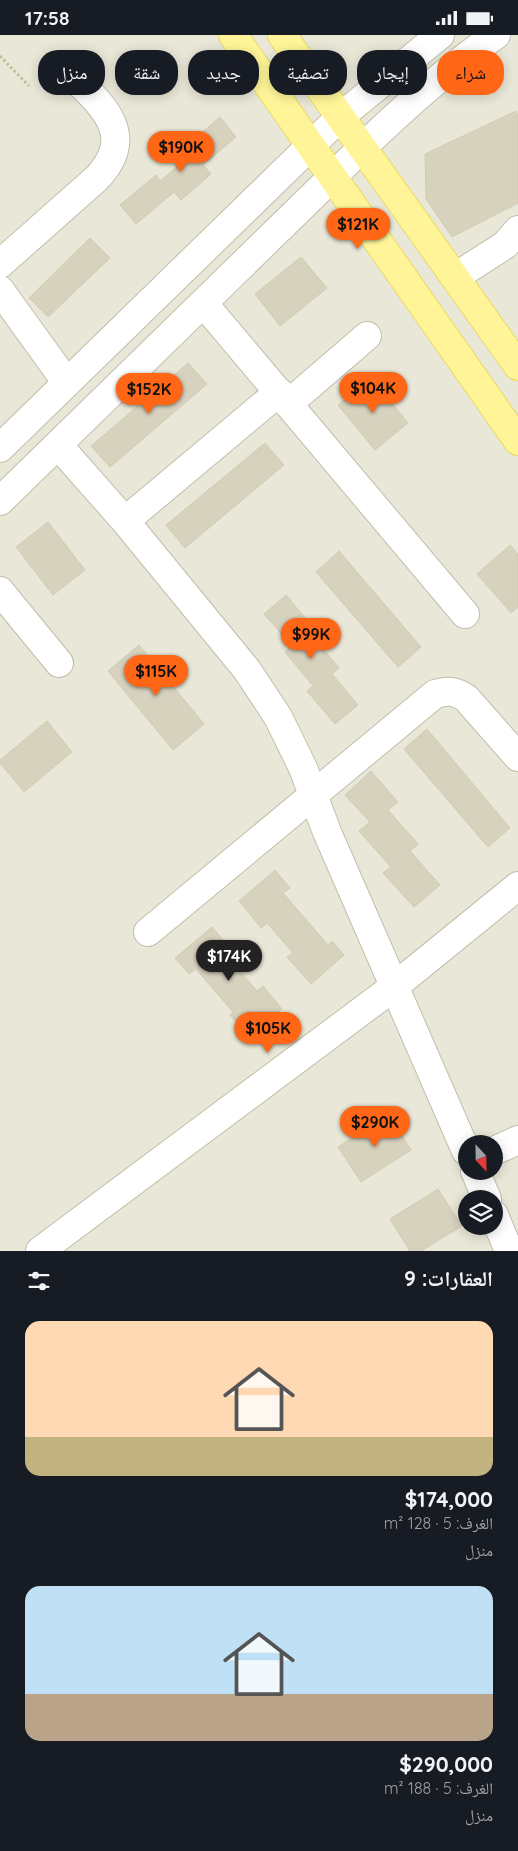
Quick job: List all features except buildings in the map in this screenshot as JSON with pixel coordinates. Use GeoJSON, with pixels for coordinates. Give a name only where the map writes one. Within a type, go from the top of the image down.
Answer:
{"type":"FeatureCollection","features":[{"type":"Feature","properties":{"kind":"main road"},"geometry":{"type":"LineString","coordinates":[[233,35],[518,441]]}},
{"type":"Feature","properties":{"kind":"main road"},"geometry":{"type":"LineString","coordinates":[[282,35],[518,366]]}},
{"type":"Feature","properties":{"kind":"street"},"geometry":{"type":"LineString","coordinates":[[0,448],[340,117],[440,35]]}},
{"type":"Feature","properties":{"kind":"street"},"geometry":{"type":"LineString","coordinates":[[0,501],[363,147],[412,101],[469,54],[496,35]]}},
{"type":"Feature","properties":{"kind":"street"},"geometry":{"type":"LineString","coordinates":[[0,264],[107,168],[113,155],[116,141],[114,128],[109,115],[89,95]]}},
{"type":"Feature","properties":{"kind":"street"},"geometry":{"type":"LineString","coordinates":[[455,277],[505,245],[518,230]]}},
{"type":"Feature","properties":{"kind":"street"},"geometry":{"type":"LineString","coordinates":[[0,290],[67,383]]}},
{"type":"Feature","properties":{"kind":"street"},"geometry":{"type":"LineString","coordinates":[[204,303],[465,614]]}},
{"type":"Feature","properties":{"kind":"street"},"geometry":{"type":"LineString","coordinates":[[125,521],[284,398],[367,337]]}},
{"type":"Feature","properties":{"kind":"street"},"geometry":{"type":"LineString","coordinates":[[58,445],[125,521],[247,670],[263,693],[291,742],[327,831],[459,1135]]}},
{"type":"Feature","properties":{"kind":"street"},"geometry":{"type":"LineString","coordinates":[[0,591],[59,663]]}},
{"type":"Feature","properties":{"kind":"street"},"geometry":{"type":"LineString","coordinates":[[148,932],[435,694],[446,691],[457,692],[466,698],[518,757]]}},
{"type":"Feature","properties":{"kind":"street"},"geometry":{"type":"LineString","coordinates":[[40,1251],[395,986],[518,886]]}},
{"type":"Feature","properties":{"kind":"street"},"geometry":{"type":"LineString","coordinates":[[503,1147],[518,1140]]}},
{"type":"Feature","properties":{"kind":"street"},"geometry":{"type":"LineString","coordinates":[[502,1235],[508,1250]]}},
{"type":"Feature","properties":{"kind":"path"},"geometry":{"type":"LineString","coordinates":[[0,56],[29,86]]}},
{"type":"Feature","properties":{"kind":"shaded area"},"geometry":{"type":"Polygon","coordinates":[[[0,35],[518,35],[518,1251],[0,1251],[0,35]]]}}]}
